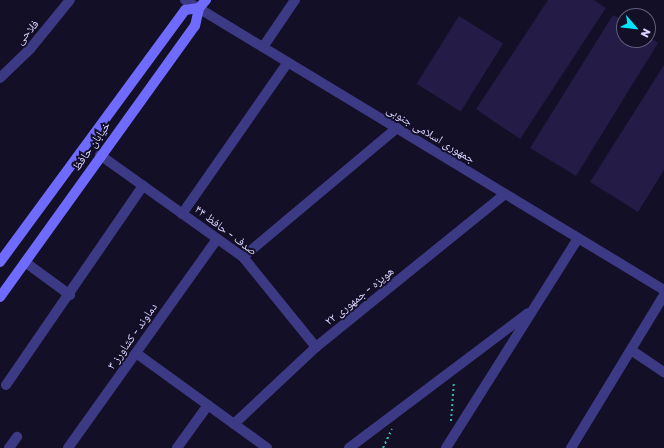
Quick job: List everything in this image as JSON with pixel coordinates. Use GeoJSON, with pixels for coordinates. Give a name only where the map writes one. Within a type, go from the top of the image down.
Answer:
{"type":"FeatureCollection","features":[{"type":"Feature","properties":{"kind":"main road","name":"خیابان حافظ"},"geometry":{"type":"LineString","coordinates":[[0,297],[100,155],[195,26],[199,8],[206,0]]}},
{"type":"Feature","properties":{"kind":"main road","name":"خیابان حافظ"},"geometry":{"type":"LineString","coordinates":[[0,262],[185,10],[199,8]]}},
{"type":"Feature","properties":{"kind":"street","name":"فلاحی"},"geometry":{"type":"LineString","coordinates":[[0,78],[30,49],[70,0]]}},
{"type":"Feature","properties":{"kind":"street","name":"جمهوری اسلامی جنوبی"},"geometry":{"type":"LineString","coordinates":[[185,0],[664,290]]}},
{"type":"Feature","properties":{"kind":"street"},"geometry":{"type":"LineString","coordinates":[[263,47],[295,0]]}},
{"type":"Feature","properties":{"kind":"street"},"geometry":{"type":"LineString","coordinates":[[182,214],[288,62]]}},
{"type":"Feature","properties":{"kind":"street"},"geometry":{"type":"LineString","coordinates":[[244,257],[397,128]]}},
{"type":"Feature","properties":{"kind":"street","name":"صدف - حافظ ۴۴"},"geometry":{"type":"LineString","coordinates":[[100,155],[244,257],[316,347]]}},
{"type":"Feature","properties":{"kind":"street"},"geometry":{"type":"LineString","coordinates":[[6,385],[70,295],[143,186]]}},
{"type":"Feature","properties":{"kind":"street","name":"هویزه - جمهوری ۲۲"},"geometry":{"type":"LineString","coordinates":[[234,424],[316,347],[505,194]]}},
{"type":"Feature","properties":{"kind":"street"},"geometry":{"type":"LineString","coordinates":[[446,448],[578,238]]}},
{"type":"Feature","properties":{"kind":"street","name":"دماوند - کشاورز ۳"},"geometry":{"type":"LineString","coordinates":[[68,448],[217,239]]}},
{"type":"Feature","properties":{"kind":"street"},"geometry":{"type":"LineString","coordinates":[[25,262],[70,295]]}},
{"type":"Feature","properties":{"kind":"street"},"geometry":{"type":"LineString","coordinates":[[571,448],[664,296]]}},
{"type":"Feature","properties":{"kind":"street"},"geometry":{"type":"LineString","coordinates":[[349,448],[533,309]]}},
{"type":"Feature","properties":{"kind":"street"},"geometry":{"type":"LineString","coordinates":[[631,350],[664,372]]}},
{"type":"Feature","properties":{"kind":"street"},"geometry":{"type":"LineString","coordinates":[[136,353],[266,448]]}},
{"type":"Feature","properties":{"kind":"street"},"geometry":{"type":"LineString","coordinates":[[177,448],[208,405]]}},
{"type":"Feature","properties":{"kind":"street"},"geometry":{"type":"LineString","coordinates":[[9,448],[17,437]]}},
{"type":"Feature","properties":{"kind":"path"},"geometry":{"type":"LineString","coordinates":[[448,428],[456,368]]}},
{"type":"Feature","properties":{"kind":"building"},"geometry":{"type":"Polygon","coordinates":[[[548,0],[594,0],[606,8],[520,139],[476,109],[548,0]]]}},
{"type":"Feature","properties":{"kind":"building"},"geometry":{"type":"Polygon","coordinates":[[[613,15],[616,17],[616,48],[655,48],[576,176],[530,148],[613,15]]]}},
{"type":"Feature","properties":{"kind":"building"},"geometry":{"type":"Polygon","coordinates":[[[459,16],[503,44],[461,111],[417,84],[459,16]]]}},
{"type":"Feature","properties":{"kind":"building"},"geometry":{"type":"Polygon","coordinates":[[[664,65],[664,170],[638,212],[590,182],[664,65]]]}}]}
